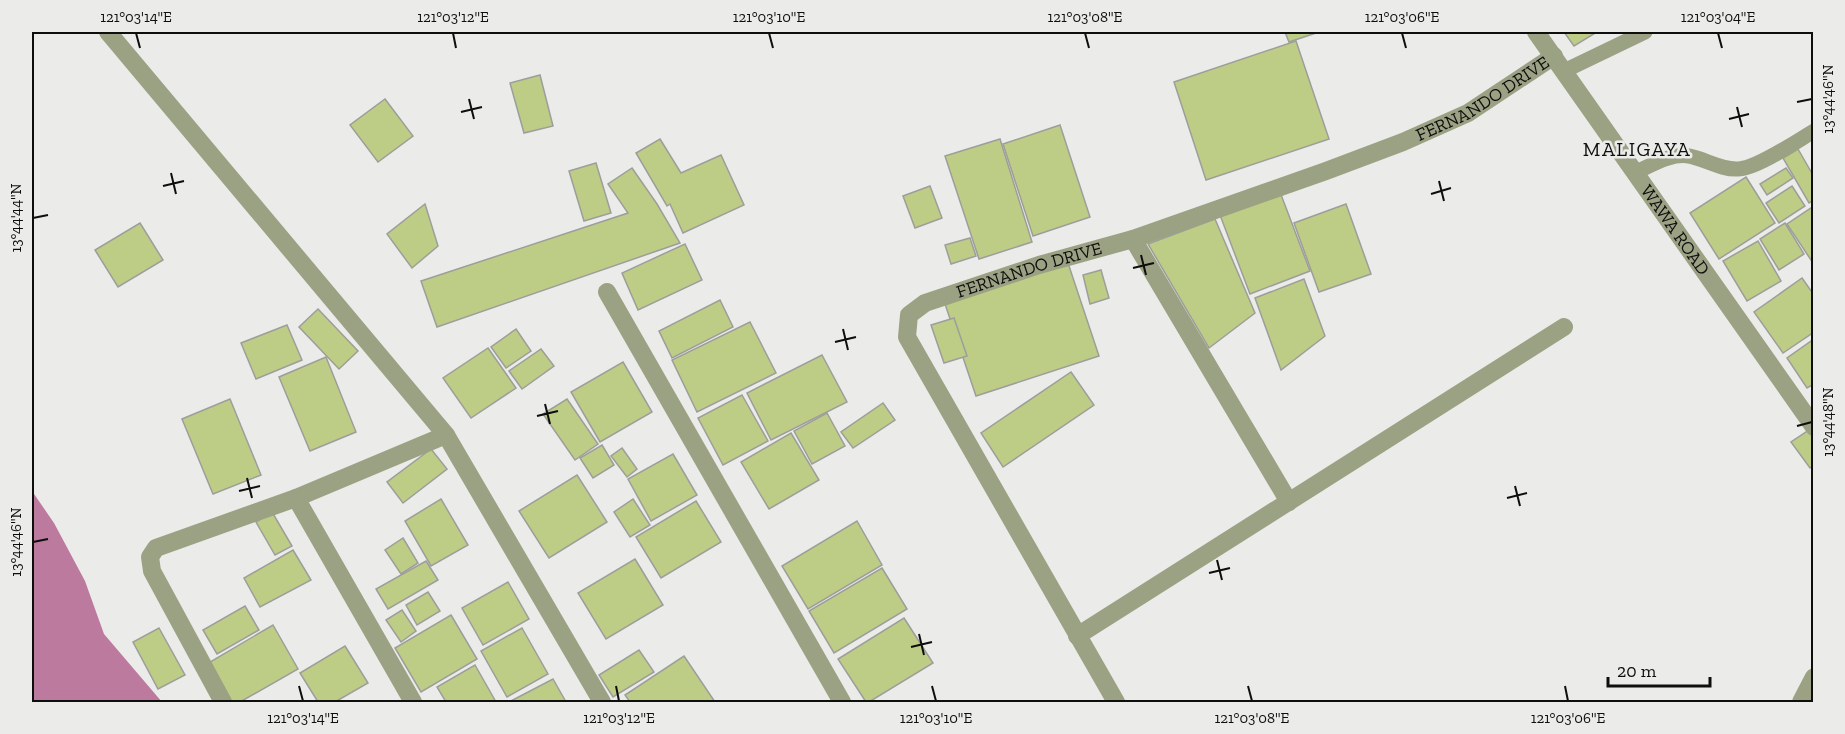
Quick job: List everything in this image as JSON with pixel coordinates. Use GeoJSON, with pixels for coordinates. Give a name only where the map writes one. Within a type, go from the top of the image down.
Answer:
{"type":"FeatureCollection","features":[{"type":"Feature","properties":{"kind":"street"},"geometry":{"type":"LineString","coordinates":[[108,32],[447,435],[602,702]]}},
{"type":"Feature","properties":{"kind":"street","name":"WAWA ROAD"},"geometry":{"type":"LineString","coordinates":[[1536,32],[1814,427]]}},
{"type":"Feature","properties":{"kind":"street","name":"FERNANDO DRIVE"},"geometry":{"type":"LineString","coordinates":[[1116,702],[907,337],[909,315],[925,303],[1039,265],[1133,239],[1403,142],[1468,113],[1559,63]]}},
{"type":"Feature","properties":{"kind":"street"},"geometry":{"type":"LineString","coordinates":[[1133,239],[1289,502]]}},
{"type":"Feature","properties":{"kind":"street"},"geometry":{"type":"LineString","coordinates":[[607,292],[842,702]]}},
{"type":"Feature","properties":{"kind":"street"},"geometry":{"type":"LineString","coordinates":[[1077,636],[1564,327]]}},
{"type":"Feature","properties":{"kind":"street"},"geometry":{"type":"LineString","coordinates":[[223,702],[152,571],[150,557],[156,548],[296,498],[447,435]]}},
{"type":"Feature","properties":{"kind":"street"},"geometry":{"type":"LineString","coordinates":[[296,498],[413,702]]}},
{"type":"Feature","properties":{"kind":"street"},"geometry":{"type":"LineString","coordinates":[[1801,702],[1814,677]]}},
{"type":"Feature","properties":{"kind":"lane"},"geometry":{"type":"LineString","coordinates":[[1559,63],[1646,32]]}},
{"type":"Feature","properties":{"kind":"lane"},"geometry":{"type":"LineString","coordinates":[[1636,172],[1677,155],[1739,169],[1751,166],[1814,131]]}},
{"type":"Feature","properties":{"kind":"shaded area"},"geometry":{"type":"Polygon","coordinates":[[[32,491],[54,523],[85,581],[104,634],[162,702],[32,702],[32,491]]]}},
{"type":"Feature","properties":{"kind":"building"},"geometry":{"type":"Polygon","coordinates":[[[1285,32],[1319,32],[1289,42],[1285,32]]]}},
{"type":"Feature","properties":{"kind":"building"},"geometry":{"type":"Polygon","coordinates":[[[1564,32],[1597,32],[1574,46],[1564,32]]]}},
{"type":"Feature","properties":{"kind":"building"},"geometry":{"type":"Polygon","coordinates":[[[1296,41],[1329,139],[1206,180],[1174,82],[1296,41]]]}},
{"type":"Feature","properties":{"kind":"building"},"geometry":{"type":"Polygon","coordinates":[[[540,75],[553,126],[524,133],[510,83],[540,75]]]}},
{"type":"Feature","properties":{"kind":"building"},"geometry":{"type":"Polygon","coordinates":[[[385,99],[413,136],[378,162],[350,125],[385,99]]]}},
{"type":"Feature","properties":{"kind":"building"},"geometry":{"type":"Polygon","coordinates":[[[1060,125],[1090,217],[1033,236],[1003,144],[1060,125]]]}},
{"type":"Feature","properties":{"kind":"building"},"geometry":{"type":"Polygon","coordinates":[[[660,139],[681,173],[721,155],[744,205],[683,233],[670,204],[667,206],[636,153],[660,139]]]}},
{"type":"Feature","properties":{"kind":"building"},"geometry":{"type":"Polygon","coordinates":[[[1000,139],[1032,242],[979,259],[945,156],[1000,139]]]}},
{"type":"Feature","properties":{"kind":"building"},"geometry":{"type":"Polygon","coordinates":[[[1798,149],[1814,177],[1814,200],[1809,203],[1783,158],[1798,149]]]}},
{"type":"Feature","properties":{"kind":"building"},"geometry":{"type":"Polygon","coordinates":[[[596,163],[611,213],[584,221],[569,171],[596,163]]]}},
{"type":"Feature","properties":{"kind":"building"},"geometry":{"type":"Polygon","coordinates":[[[632,168],[680,243],[437,327],[421,281],[628,213],[608,184],[632,168]]]}},
{"type":"Feature","properties":{"kind":"building"},"geometry":{"type":"Polygon","coordinates":[[[1786,168],[1793,178],[1767,195],[1760,184],[1786,168]]]}},
{"type":"Feature","properties":{"kind":"building"},"geometry":{"type":"Polygon","coordinates":[[[1746,177],[1775,223],[1719,259],[1690,213],[1746,177]]]}},
{"type":"Feature","properties":{"kind":"building"},"geometry":{"type":"Polygon","coordinates":[[[930,186],[942,218],[915,228],[903,196],[930,186]]]}},
{"type":"Feature","properties":{"kind":"building"},"geometry":{"type":"Polygon","coordinates":[[[1792,186],[1805,206],[1779,223],[1766,203],[1792,186]]]}},
{"type":"Feature","properties":{"kind":"building"},"geometry":{"type":"Polygon","coordinates":[[[1280,192],[1310,271],[1250,294],[1220,215],[1280,192]]]}},
{"type":"Feature","properties":{"kind":"building"},"geometry":{"type":"Polygon","coordinates":[[[425,204],[438,246],[412,268],[387,234],[425,204]]]}},
{"type":"Feature","properties":{"kind":"building"},"geometry":{"type":"Polygon","coordinates":[[[1346,204],[1371,274],[1319,292],[1294,223],[1346,204]]]}},
{"type":"Feature","properties":{"kind":"building"},"geometry":{"type":"Polygon","coordinates":[[[1814,206],[1814,263],[1813,263],[1787,224],[1814,206]]]}},
{"type":"Feature","properties":{"kind":"building"},"geometry":{"type":"Polygon","coordinates":[[[1215,219],[1255,313],[1209,348],[1148,244],[1215,219]]]}},
{"type":"Feature","properties":{"kind":"building"},"geometry":{"type":"Polygon","coordinates":[[[140,223],[163,260],[118,287],[95,250],[140,223]]]}},
{"type":"Feature","properties":{"kind":"building"},"geometry":{"type":"Polygon","coordinates":[[[1785,223],[1804,254],[1779,270],[1760,239],[1785,223]]]}},
{"type":"Feature","properties":{"kind":"building"},"geometry":{"type":"Polygon","coordinates":[[[970,238],[976,256],[951,264],[945,245],[970,238]]]}},
{"type":"Feature","properties":{"kind":"building"},"geometry":{"type":"Polygon","coordinates":[[[1758,241],[1781,281],[1747,301],[1723,261],[1758,241]]]}},
{"type":"Feature","properties":{"kind":"building"},"geometry":{"type":"Polygon","coordinates":[[[685,244],[702,280],[638,310],[622,273],[685,244]]]}},
{"type":"Feature","properties":{"kind":"building"},"geometry":{"type":"Polygon","coordinates":[[[1068,263],[1099,356],[976,396],[945,304],[1068,263]]]}},
{"type":"Feature","properties":{"kind":"building"},"geometry":{"type":"Polygon","coordinates":[[[1101,270],[1109,298],[1090,304],[1083,275],[1101,270]]]}},
{"type":"Feature","properties":{"kind":"building"},"geometry":{"type":"Polygon","coordinates":[[[1802,278],[1814,295],[1814,332],[1783,353],[1754,312],[1802,278]]]}},
{"type":"Feature","properties":{"kind":"building"},"geometry":{"type":"Polygon","coordinates":[[[1304,279],[1325,336],[1281,370],[1255,298],[1304,279]]]}},
{"type":"Feature","properties":{"kind":"building"},"geometry":{"type":"Polygon","coordinates":[[[720,300],[733,327],[672,358],[659,331],[720,300]]]}},
{"type":"Feature","properties":{"kind":"building"},"geometry":{"type":"Polygon","coordinates":[[[318,309],[358,351],[339,369],[299,327],[318,309]]]}},
{"type":"Feature","properties":{"kind":"building"},"geometry":{"type":"Polygon","coordinates":[[[954,318],[967,356],[944,363],[931,325],[954,318]]]}},
{"type":"Feature","properties":{"kind":"building"},"geometry":{"type":"Polygon","coordinates":[[[750,322],[776,373],[697,412],[672,360],[750,322]]]}},
{"type":"Feature","properties":{"kind":"building"},"geometry":{"type":"Polygon","coordinates":[[[287,325],[302,360],[256,379],[241,343],[287,325]]]}},
{"type":"Feature","properties":{"kind":"building"},"geometry":{"type":"Polygon","coordinates":[[[516,329],[531,351],[506,368],[491,347],[516,329]]]}},
{"type":"Feature","properties":{"kind":"building"},"geometry":{"type":"Polygon","coordinates":[[[1814,339],[1814,384],[1807,388],[1787,358],[1814,339]]]}},
{"type":"Feature","properties":{"kind":"building"},"geometry":{"type":"Polygon","coordinates":[[[488,348],[516,388],[471,418],[443,378],[488,348]]]}},
{"type":"Feature","properties":{"kind":"building"},"geometry":{"type":"Polygon","coordinates":[[[541,349],[554,366],[522,389],[509,371],[541,349]]]}},
{"type":"Feature","properties":{"kind":"building"},"geometry":{"type":"Polygon","coordinates":[[[822,355],[847,402],[771,440],[747,393],[822,355]]]}},
{"type":"Feature","properties":{"kind":"building"},"geometry":{"type":"Polygon","coordinates":[[[326,357],[356,432],[310,451],[279,377],[326,357]]]}},
{"type":"Feature","properties":{"kind":"building"},"geometry":{"type":"Polygon","coordinates":[[[623,362],[652,412],[600,442],[571,392],[623,362]]]}},
{"type":"Feature","properties":{"kind":"building"},"geometry":{"type":"Polygon","coordinates":[[[1071,372],[1094,405],[1003,467],[981,433],[1071,372]]]}},
{"type":"Feature","properties":{"kind":"building"},"geometry":{"type":"Polygon","coordinates":[[[742,395],[768,441],[723,465],[698,418],[742,395]]]}},
{"type":"Feature","properties":{"kind":"building"},"geometry":{"type":"Polygon","coordinates":[[[230,399],[261,475],[213,494],[182,419],[230,399]]]}},
{"type":"Feature","properties":{"kind":"building"},"geometry":{"type":"Polygon","coordinates":[[[567,399],[598,444],[575,460],[543,414],[567,399]]]}},
{"type":"Feature","properties":{"kind":"building"},"geometry":{"type":"Polygon","coordinates":[[[883,403],[895,420],[853,448],[841,432],[883,403]]]}},
{"type":"Feature","properties":{"kind":"building"},"geometry":{"type":"Polygon","coordinates":[[[827,413],[845,446],[812,464],[794,431],[827,413]]]}},
{"type":"Feature","properties":{"kind":"building"},"geometry":{"type":"Polygon","coordinates":[[[1812,428],[1814,430],[1814,465],[1810,468],[1791,442],[1812,428]]]}},
{"type":"Feature","properties":{"kind":"building"},"geometry":{"type":"Polygon","coordinates":[[[791,433],[819,480],[769,509],[741,462],[791,433]]]}},
{"type":"Feature","properties":{"kind":"building"},"geometry":{"type":"Polygon","coordinates":[[[602,445],[614,465],[593,478],[580,458],[602,445]]]}},
{"type":"Feature","properties":{"kind":"building"},"geometry":{"type":"Polygon","coordinates":[[[622,448],[637,469],[627,477],[611,456],[622,448]]]}},
{"type":"Feature","properties":{"kind":"building"},"geometry":{"type":"Polygon","coordinates":[[[431,449],[447,469],[403,503],[387,482],[431,449]]]}},
{"type":"Feature","properties":{"kind":"building"},"geometry":{"type":"Polygon","coordinates":[[[673,454],[697,495],[651,521],[628,479],[673,454]]]}},
{"type":"Feature","properties":{"kind":"building"},"geometry":{"type":"Polygon","coordinates":[[[577,475],[607,522],[549,558],[519,511],[577,475]]]}},
{"type":"Feature","properties":{"kind":"building"},"geometry":{"type":"Polygon","coordinates":[[[441,499],[468,545],[431,566],[405,521],[441,499]]]}},
{"type":"Feature","properties":{"kind":"building"},"geometry":{"type":"Polygon","coordinates":[[[633,499],[650,525],[630,537],[614,512],[633,499]]]}},
{"type":"Feature","properties":{"kind":"building"},"geometry":{"type":"Polygon","coordinates":[[[696,501],[721,542],[661,578],[636,537],[696,501]]]}},
{"type":"Feature","properties":{"kind":"building"},"geometry":{"type":"Polygon","coordinates":[[[272,512],[292,546],[275,555],[256,522],[272,512]]]}},
{"type":"Feature","properties":{"kind":"building"},"geometry":{"type":"Polygon","coordinates":[[[857,521],[882,565],[808,609],[782,566],[857,521]]]}},
{"type":"Feature","properties":{"kind":"building"},"geometry":{"type":"Polygon","coordinates":[[[403,538],[418,563],[401,574],[385,550],[403,538]]]}},
{"type":"Feature","properties":{"kind":"building"},"geometry":{"type":"Polygon","coordinates":[[[293,550],[311,580],[260,607],[244,578],[293,550]]]}},
{"type":"Feature","properties":{"kind":"building"},"geometry":{"type":"Polygon","coordinates":[[[635,559],[663,605],[606,639],[578,593],[635,559]]]}},
{"type":"Feature","properties":{"kind":"building"},"geometry":{"type":"Polygon","coordinates":[[[426,561],[438,580],[388,609],[376,589],[426,561]]]}},
{"type":"Feature","properties":{"kind":"building"},"geometry":{"type":"Polygon","coordinates":[[[882,568],[907,609],[834,653],[809,611],[882,568]]]}},
{"type":"Feature","properties":{"kind":"building"},"geometry":{"type":"Polygon","coordinates":[[[508,582],[529,619],[483,645],[462,608],[508,582]]]}},
{"type":"Feature","properties":{"kind":"building"},"geometry":{"type":"Polygon","coordinates":[[[428,592],[440,611],[417,625],[406,605],[428,592]]]}},
{"type":"Feature","properties":{"kind":"building"},"geometry":{"type":"Polygon","coordinates":[[[245,606],[259,630],[217,654],[203,630],[245,606]]]}},
{"type":"Feature","properties":{"kind":"building"},"geometry":{"type":"Polygon","coordinates":[[[402,610],[416,631],[401,642],[386,620],[402,610]]]}},
{"type":"Feature","properties":{"kind":"building"},"geometry":{"type":"Polygon","coordinates":[[[451,615],[477,659],[421,692],[395,648],[451,615]]]}},
{"type":"Feature","properties":{"kind":"building"},"geometry":{"type":"Polygon","coordinates":[[[904,618],[933,663],[866,702],[838,659],[904,618]]]}},
{"type":"Feature","properties":{"kind":"building"},"geometry":{"type":"Polygon","coordinates":[[[273,625],[298,669],[240,702],[226,702],[205,665],[273,625]]]}},
{"type":"Feature","properties":{"kind":"building"},"geometry":{"type":"Polygon","coordinates":[[[159,628],[185,675],[158,689],[133,642],[159,628]]]}},
{"type":"Feature","properties":{"kind":"building"},"geometry":{"type":"Polygon","coordinates":[[[522,628],[548,674],[507,697],[481,651],[522,628]]]}},
{"type":"Feature","properties":{"kind":"building"},"geometry":{"type":"Polygon","coordinates":[[[345,646],[368,683],[335,702],[318,702],[300,673],[345,646]]]}},
{"type":"Feature","properties":{"kind":"building"},"geometry":{"type":"Polygon","coordinates":[[[639,650],[654,672],[613,697],[599,675],[639,650]]]}},
{"type":"Feature","properties":{"kind":"building"},"geometry":{"type":"Polygon","coordinates":[[[684,656],[715,702],[630,702],[625,695],[684,656]]]}},
{"type":"Feature","properties":{"kind":"building"},"geometry":{"type":"Polygon","coordinates":[[[475,665],[496,702],[446,702],[437,687],[475,665]]]}},
{"type":"Feature","properties":{"kind":"building"},"geometry":{"type":"Polygon","coordinates":[[[553,679],[566,702],[509,702],[553,679]]]}},
{"type":"Feature","properties":{"kind":"district","name":"MALIGAYA"},"geometry":{"type":"Point","coordinates":[1637,149]}}]}
